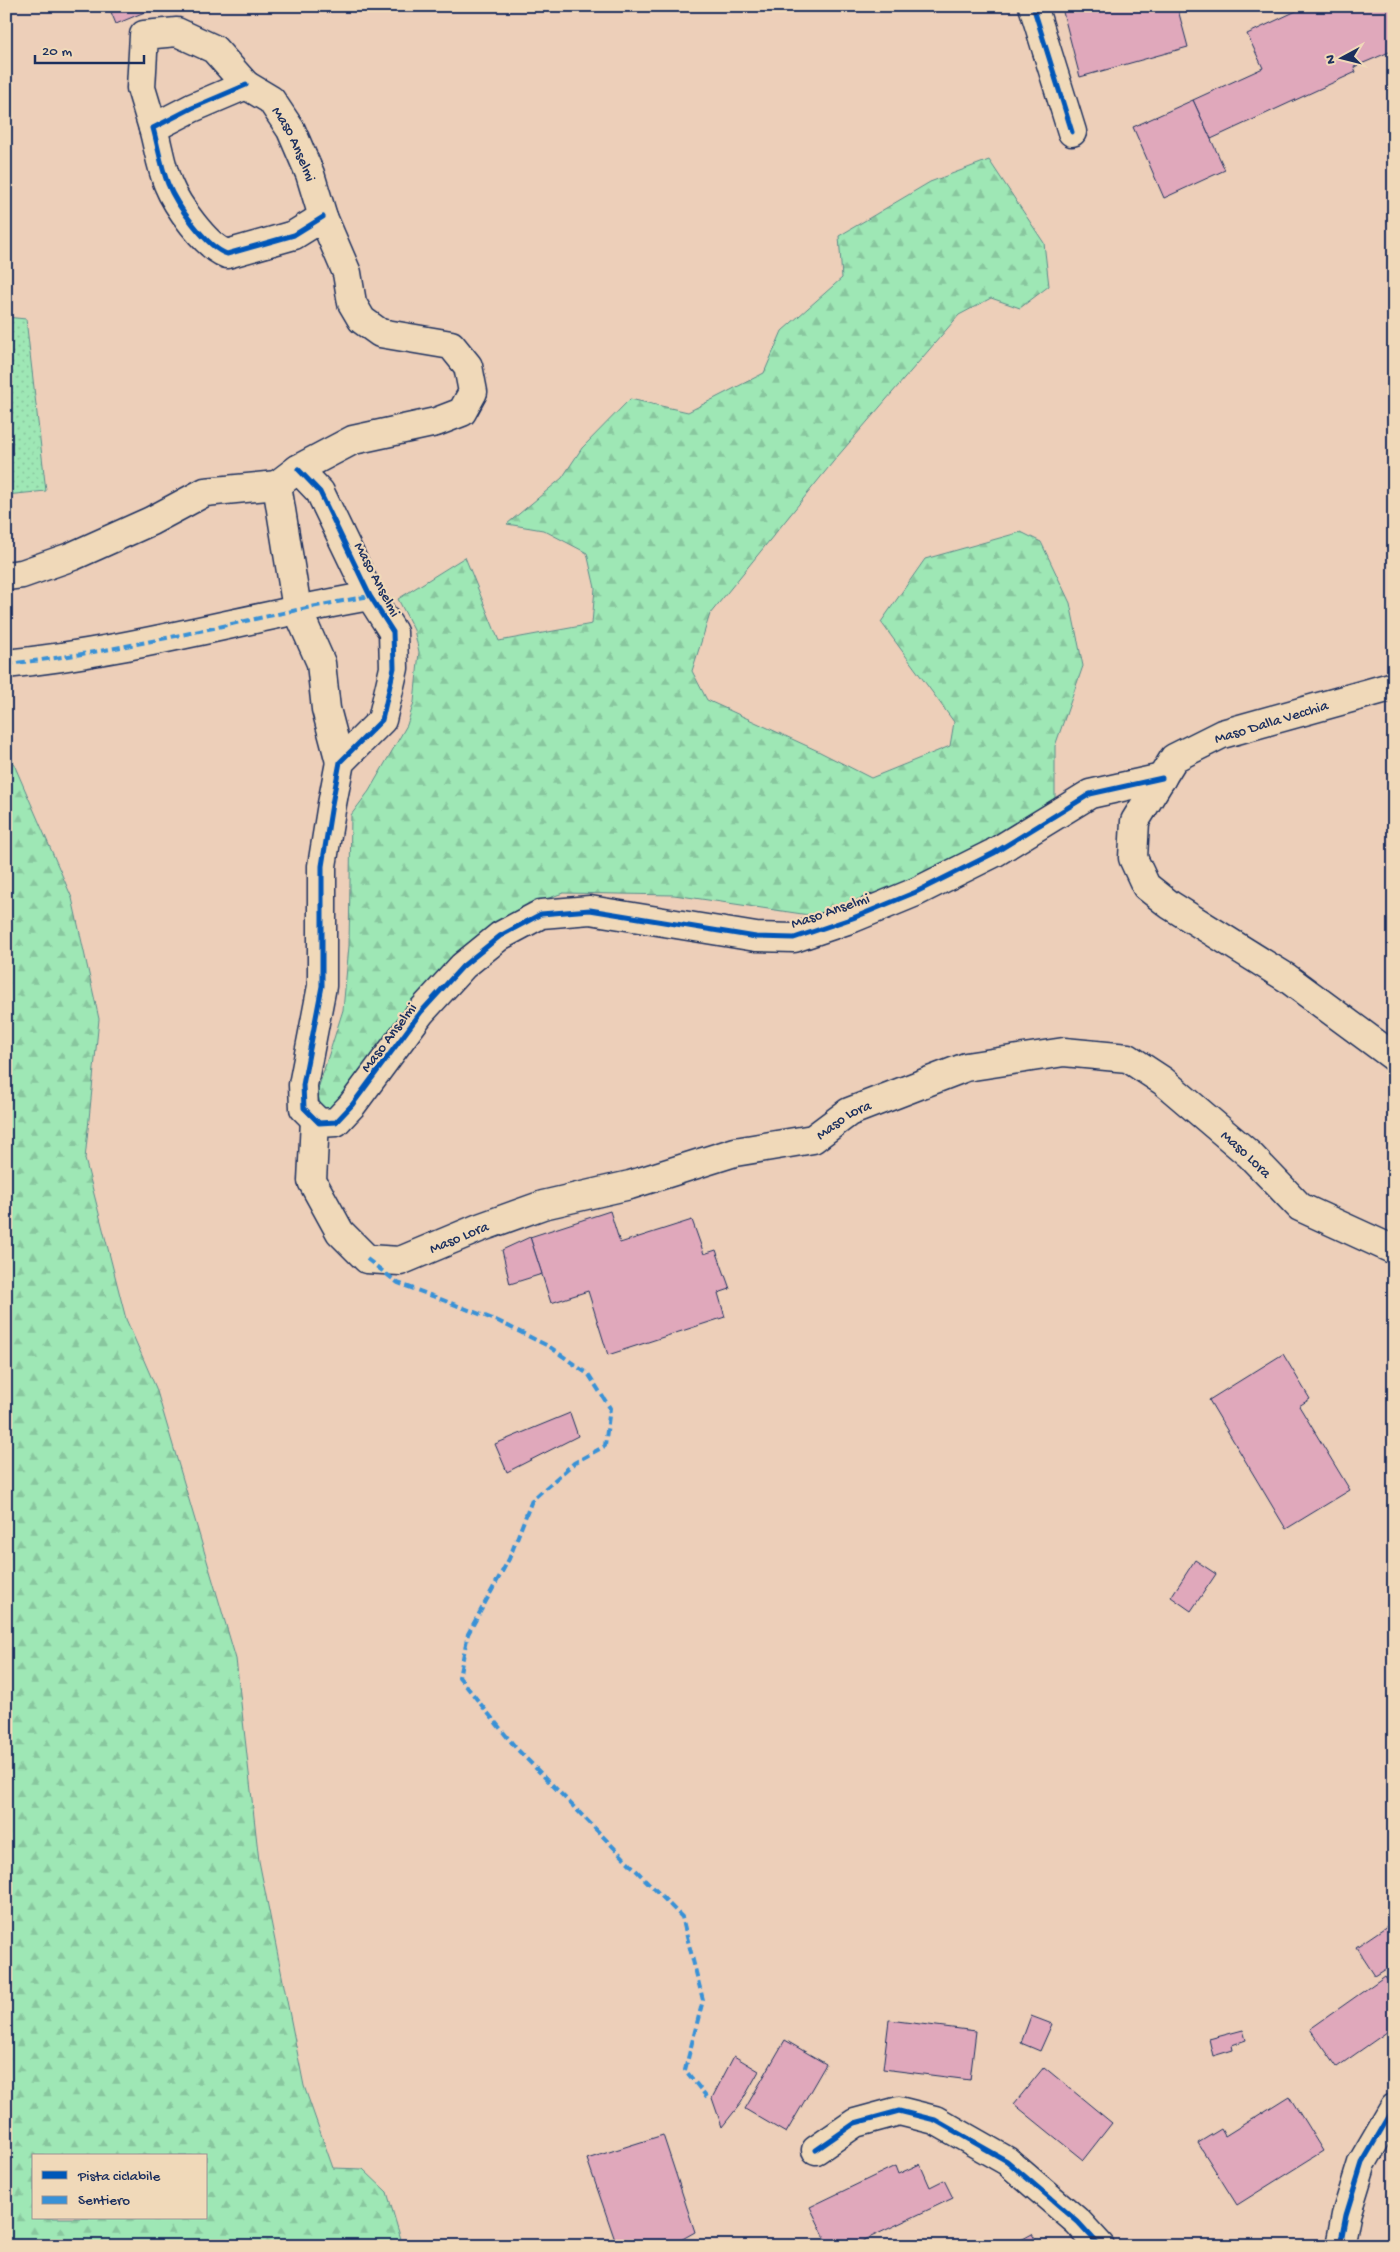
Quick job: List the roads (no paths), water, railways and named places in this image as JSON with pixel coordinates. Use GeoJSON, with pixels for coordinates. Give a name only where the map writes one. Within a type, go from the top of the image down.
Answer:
{"type":"FeatureCollection","features":[{"type":"Feature","properties":{"kind":"street"},"geometry":{"type":"LineString","coordinates":[[1033,6],[1072,132]]}},
{"type":"Feature","properties":{"kind":"street","name":"Maso Anselmi"},"geometry":{"type":"LineString","coordinates":[[277,485],[298,469],[353,440],[436,422],[462,412],[473,392],[468,366],[452,345],[380,333],[362,320],[352,303],[348,273],[323,217],[310,174],[291,130],[271,100],[246,85],[214,49],[177,32],[144,35],[141,88],[168,185],[196,229],[219,251],[227,254],[294,235],[323,217]]}},
{"type":"Feature","properties":{"kind":"street"},"geometry":{"type":"LineString","coordinates":[[153,128],[192,108],[246,85]]}},
{"type":"Feature","properties":{"kind":"street","name":"Maso Anselmi"},"geometry":{"type":"LineString","coordinates":[[298,469],[320,492],[370,596],[393,632],[394,668],[382,720],[340,762]]}},
{"type":"Feature","properties":{"kind":"street"},"geometry":{"type":"LineString","coordinates":[[6,576],[22,574],[73,556],[151,521],[205,492],[277,485],[297,608],[321,663],[326,709],[340,762],[322,866],[322,986],[303,1085],[304,1108],[315,1120]]}},
{"type":"Feature","properties":{"kind":"street","name":"Maso Anselmi"},"geometry":{"type":"LineString","coordinates":[[6,664],[60,658],[194,633],[297,608],[370,596]]}},
{"type":"Feature","properties":{"kind":"street","name":"Maso Dalla Vecchia"},"geometry":{"type":"LineString","coordinates":[[1162,778],[1174,758],[1222,734],[1394,686]]}},
{"type":"Feature","properties":{"kind":"street"},"geometry":{"type":"LineString","coordinates":[[1162,778],[1135,821],[1133,858],[1146,886],[1170,905],[1287,978],[1394,1057]]}},
{"type":"Feature","properties":{"kind":"street","name":"Maso Anselmi"},"geometry":{"type":"LineString","coordinates":[[315,1120],[318,1123],[336,1122],[352,1105],[421,1012],[463,966],[500,936],[541,914],[590,910],[756,937],[794,938],[853,918],[916,892],[994,853],[1090,794],[1162,778]]}},
{"type":"Feature","properties":{"kind":"street","name":"Maso Lora"},"geometry":{"type":"LineString","coordinates":[[315,1120],[312,1181],[340,1232],[367,1260],[400,1261],[479,1228],[543,1205],[630,1185],[735,1152],[813,1139],[849,1112],[966,1067],[1064,1052],[1128,1058],[1163,1081],[1250,1155],[1300,1207],[1394,1250]]}},
{"type":"Feature","properties":{"kind":"street"},"geometry":{"type":"LineString","coordinates":[[1340,2246],[1346,2215],[1362,2163],[1394,2108]]}},
{"type":"Feature","properties":{"kind":"street"},"geometry":{"type":"LineString","coordinates":[[816,2150],[855,2122],[899,2111],[936,2120],[1006,2161],[1078,2222],[1100,2246]]}}]}
